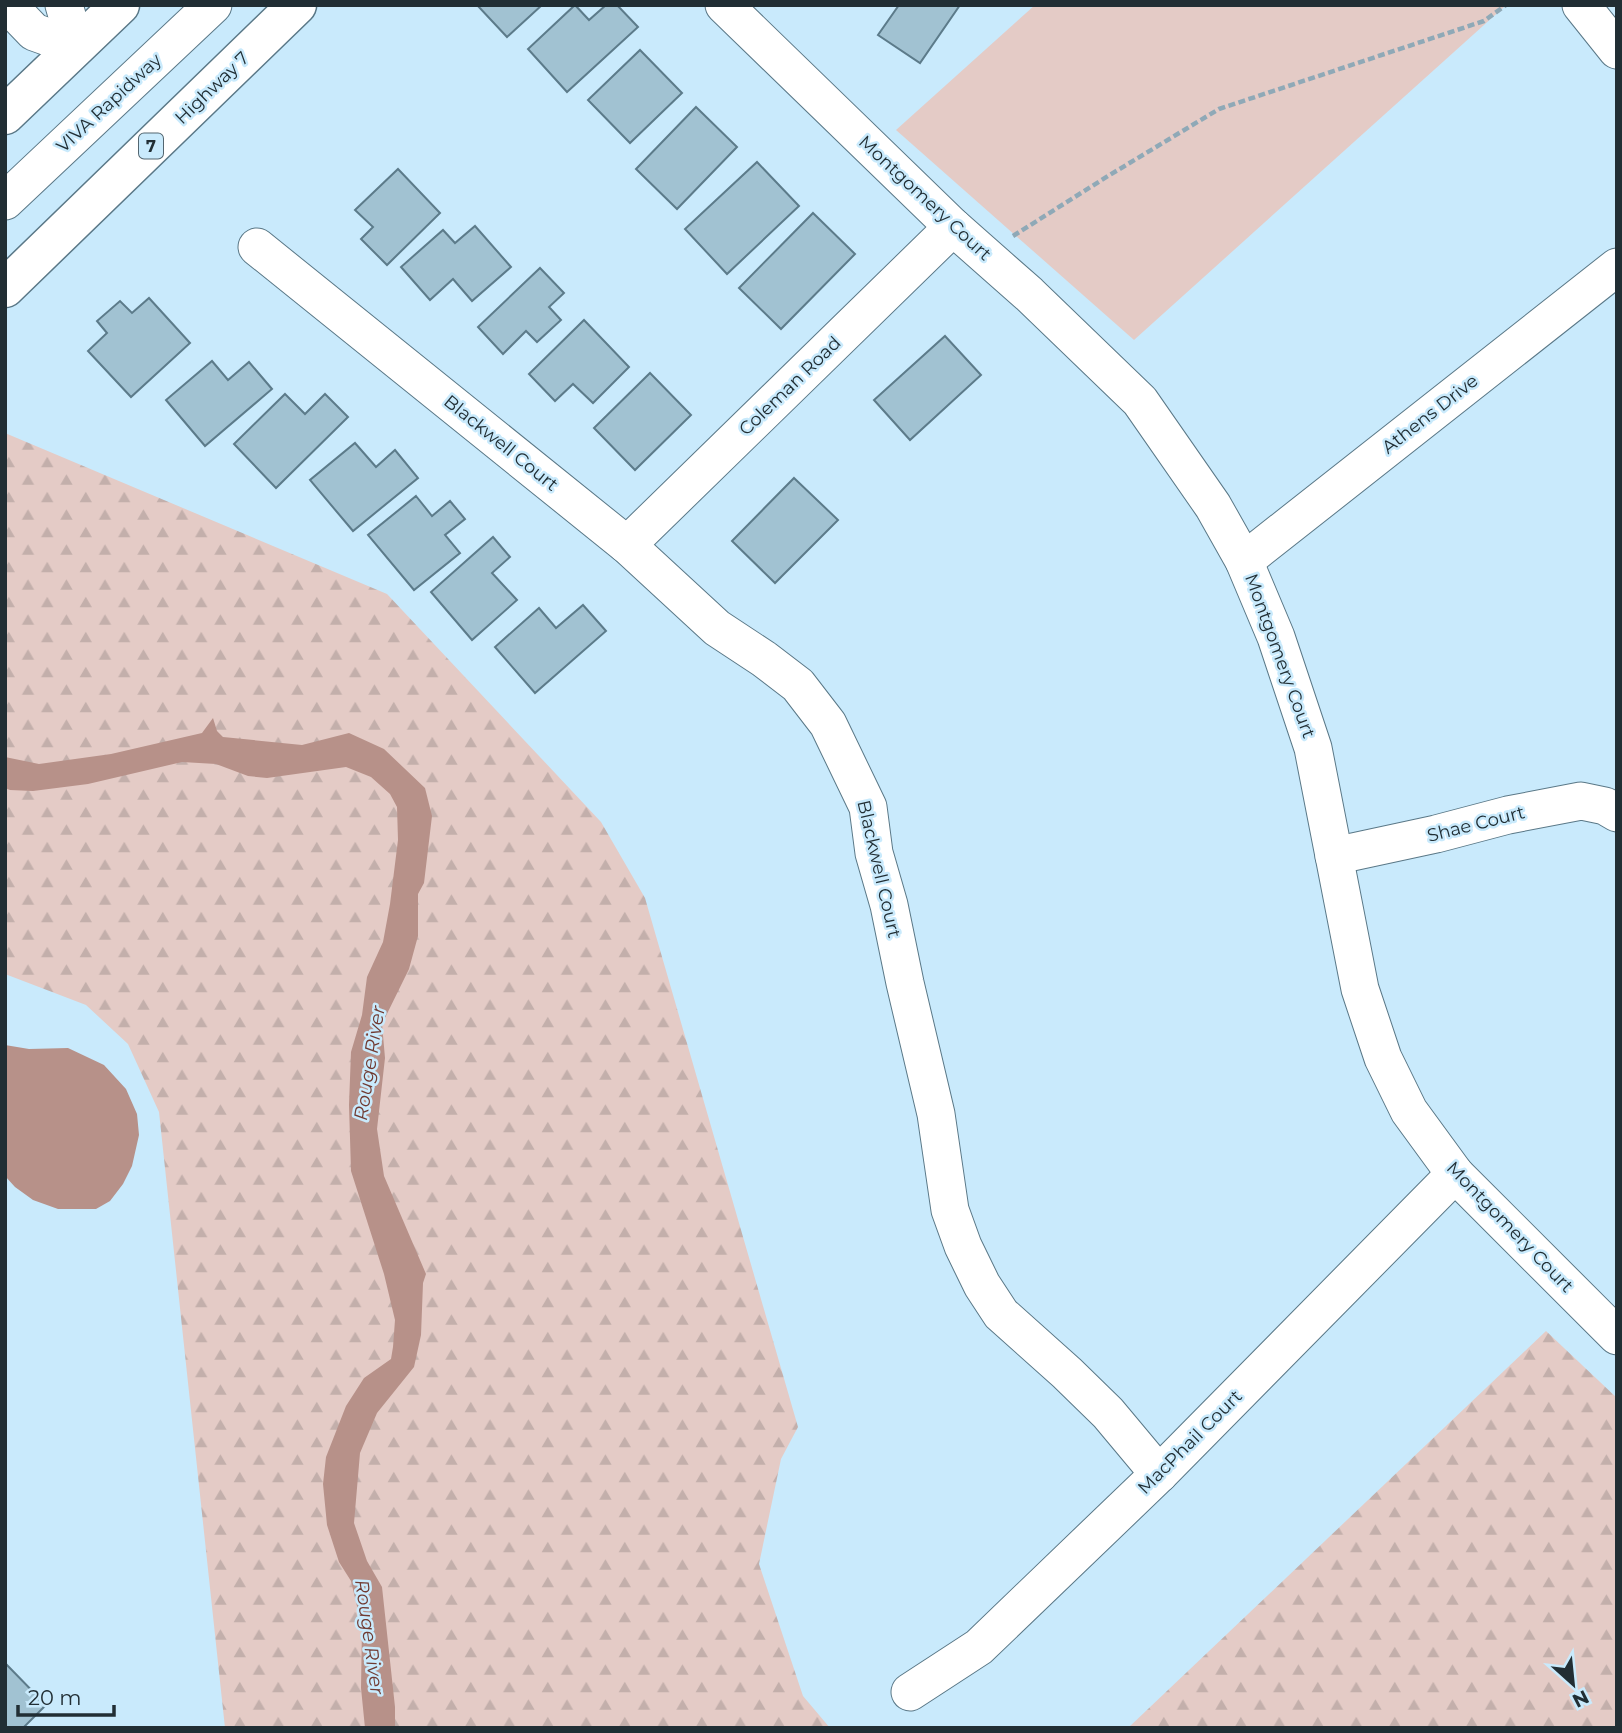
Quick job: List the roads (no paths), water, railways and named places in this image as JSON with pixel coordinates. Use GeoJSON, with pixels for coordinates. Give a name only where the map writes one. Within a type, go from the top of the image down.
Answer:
{"type":"FeatureCollection","features":[{"type":"Feature","properties":{"kind":"main road"},"geometry":{"type":"LineString","coordinates":[[5,115],[120,5]]}},
{"type":"Feature","properties":{"kind":"main road","name":"Highway 7"},"geometry":{"type":"LineString","coordinates":[[5,288],[297,5]]}},
{"type":"Feature","properties":{"kind":"street"},"geometry":{"type":"LineString","coordinates":[[8,5],[34,32],[76,47]]}},
{"type":"Feature","properties":{"kind":"street"},"geometry":{"type":"LineString","coordinates":[[64,5],[76,47]]}},
{"type":"Feature","properties":{"kind":"street","name":"VIVA Rapidway"},"geometry":{"type":"LineString","coordinates":[[5,201],[213,5]]}},
{"type":"Feature","properties":{"kind":"street","name":"Montgomery Court"},"geometry":{"type":"LineString","coordinates":[[724,5],[953,228],[1029,294],[1140,401],[1213,506],[1244,561],[1276,637],[1313,748],[1360,989],[1383,1058],[1409,1111],[1455,1174],[1617,1336]]}},
{"type":"Feature","properties":{"kind":"street"},"geometry":{"type":"LineString","coordinates":[[1581,5],[1617,50]]}},
{"type":"Feature","properties":{"kind":"street","name":"Coleman Road"},"geometry":{"type":"LineString","coordinates":[[627,545],[953,228]]}},
{"type":"Feature","properties":{"kind":"street","name":"Blackwell Court"},"geometry":{"type":"LineString","coordinates":[[257,247],[627,545],[717,628],[798,685],[828,724],[868,807],[874,853],[889,905],[936,1114],[950,1209],[963,1246],[982,1285],[1001,1314],[1108,1412],[1159,1474]]}},
{"type":"Feature","properties":{"kind":"street","name":"Athens Drive"},"geometry":{"type":"LineString","coordinates":[[1244,561],[1617,267]]}},
{"type":"Feature","properties":{"kind":"street","name":"Shae Court"},"geometry":{"type":"LineString","coordinates":[[1334,856],[1508,815],[1581,801],[1605,806],[1617,813]]}},
{"type":"Feature","properties":{"kind":"street","name":"MacPhail Court"},"geometry":{"type":"LineString","coordinates":[[909,1692],[979,1647],[1159,1474],[1455,1174]]}},
{"type":"Feature","properties":{"kind":"water","name":"Rouge River"},"geometry":{"type":"Polygon","coordinates":[[[213,718],[217,731],[223,737],[302,745],[349,733],[384,749],[425,788],[432,816],[424,883],[418,894],[418,936],[409,969],[382,1024],[385,1058],[377,1129],[384,1176],[426,1274],[423,1283],[421,1335],[414,1367],[377,1413],[360,1453],[354,1523],[367,1561],[382,1587],[395,1728],[365,1728],[361,1688],[362,1627],[351,1581],[339,1562],[327,1525],[323,1484],[326,1457],[346,1406],[364,1378],[391,1359],[393,1347],[395,1320],[384,1274],[351,1171],[349,1105],[351,1052],[362,1015],[367,977],[383,942],[390,904],[398,840],[397,807],[390,794],[371,777],[346,767],[267,778],[248,776],[216,764],[182,762],[88,784],[33,791],[5,788],[5,757],[39,764],[111,754],[202,733],[213,718]]]}},
{"type":"Feature","properties":{"kind":"water"},"geometry":{"type":"Polygon","coordinates":[[[5,1045],[29,1049],[68,1048],[104,1065],[126,1089],[137,1114],[139,1135],[132,1166],[110,1201],[96,1209],[58,1209],[33,1200],[5,1176],[5,1045]]]}}]}
